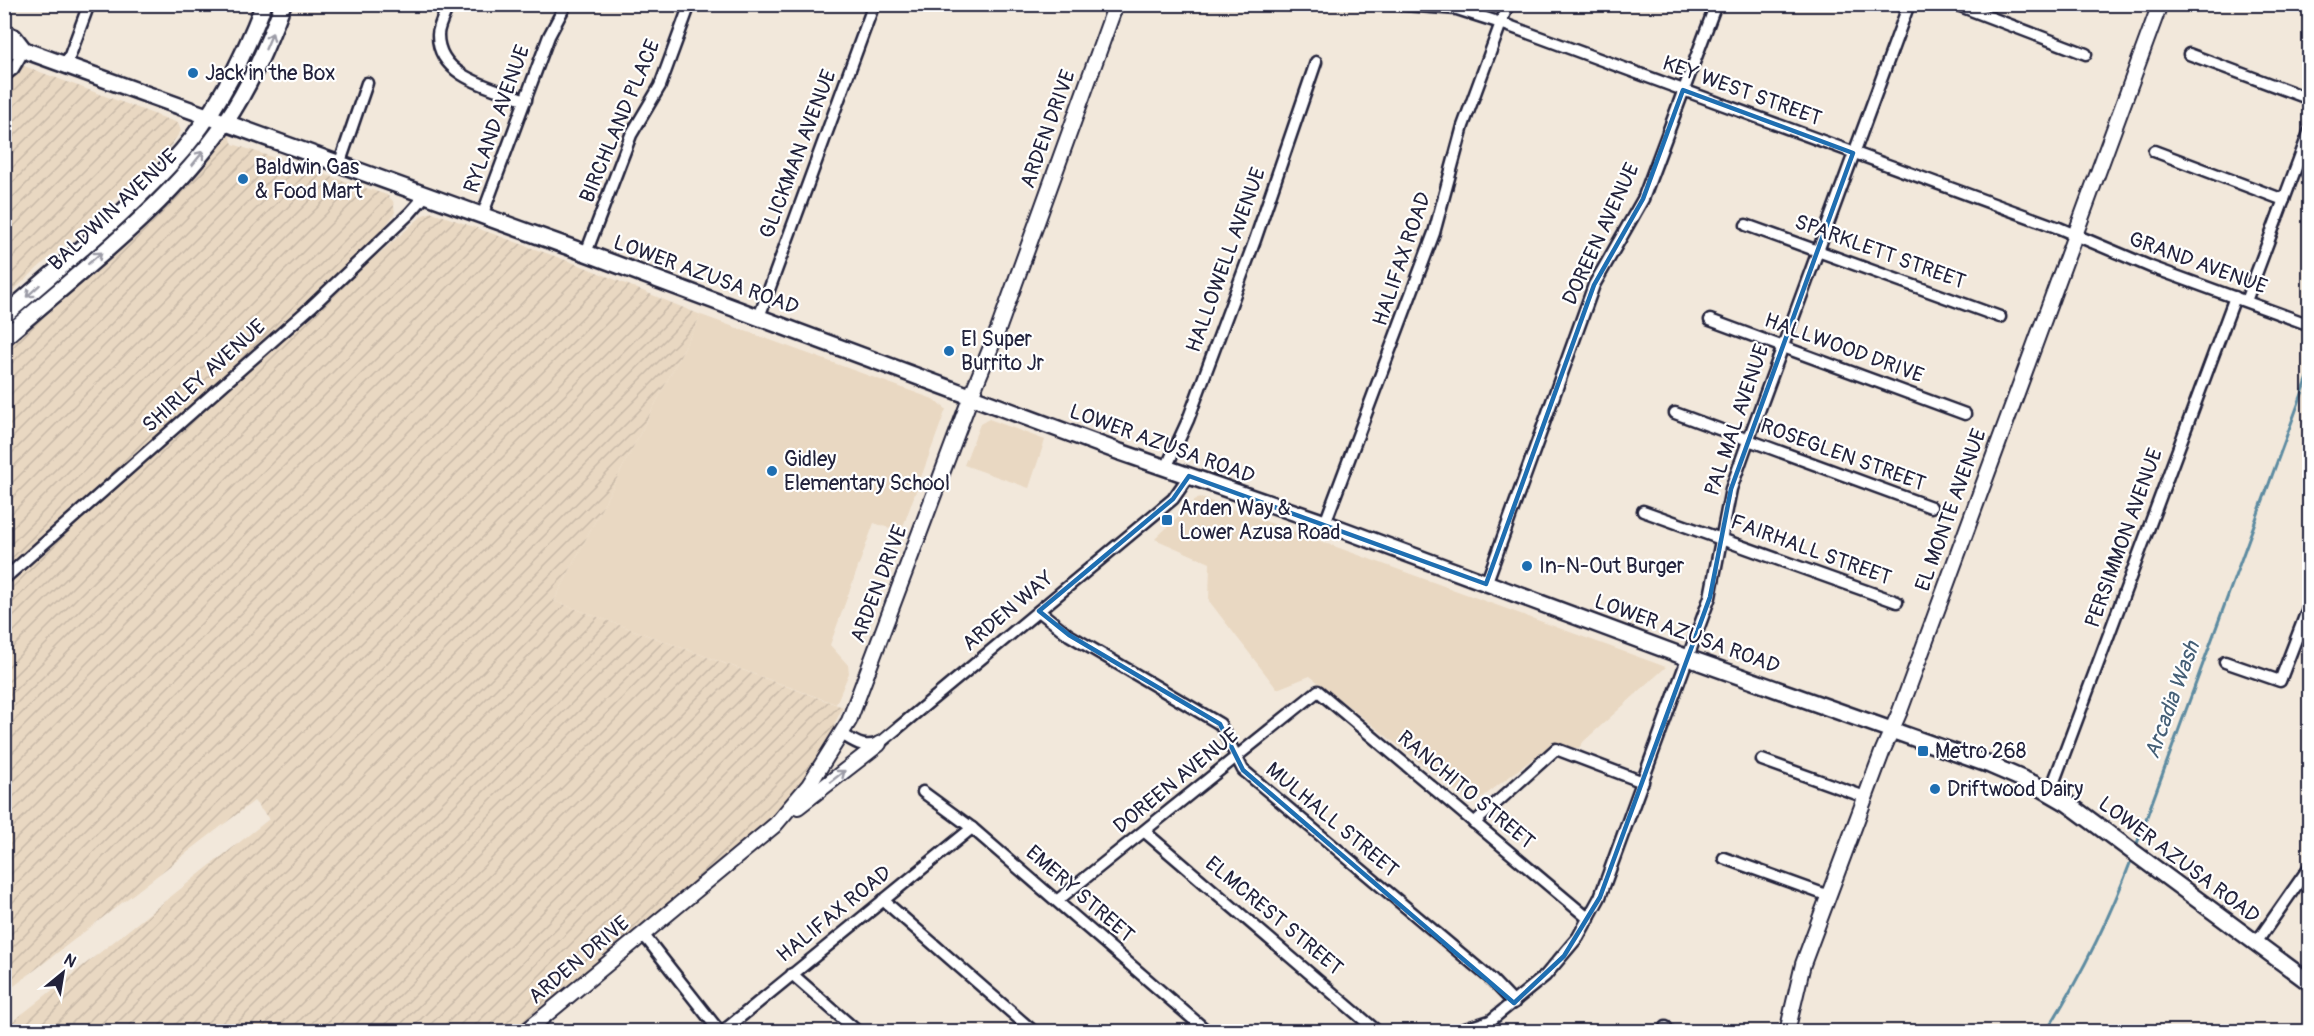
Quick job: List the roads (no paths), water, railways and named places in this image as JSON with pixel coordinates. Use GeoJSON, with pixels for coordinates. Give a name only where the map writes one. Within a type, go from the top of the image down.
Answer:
{"type":"FeatureCollection","features":[{"type":"Feature","properties":{"kind":"main road","name":"BALDWIN AVENUE"},"geometry":{"type":"LineString","coordinates":[[4,316],[162,172],[182,150],[208,116],[244,54],[264,4]]}},
{"type":"Feature","properties":{"kind":"main road","name":"BALDWIN AVENUE"},"geometry":{"type":"LineString","coordinates":[[4,338],[144,215],[189,169],[225,124],[261,61],[283,4]]}},
{"type":"Feature","properties":{"kind":"main road","name":"LOWER AZUSA ROAD"},"geometry":{"type":"LineString","coordinates":[[4,33],[14,37],[24,50]]}},
{"type":"Feature","properties":{"kind":"main road","name":"LOWER AZUSA ROAD"},"geometry":{"type":"LineString","coordinates":[[4,50],[24,50],[208,116],[1166,468],[1325,523],[1486,584],[1990,765],[2050,792],[2310,983]]}},
{"type":"Feature","properties":{"kind":"street"},"geometry":{"type":"LineString","coordinates":[[66,66],[89,4]]}},
{"type":"Feature","properties":{"kind":"street"},"geometry":{"type":"LineString","coordinates":[[449,4],[438,33],[440,49],[446,62],[460,74],[526,100]]}},
{"type":"Feature","properties":{"kind":"street","name":"RYLAND AVENUE"},"geometry":{"type":"LineString","coordinates":[[482,216],[549,36],[566,4]]}},
{"type":"Feature","properties":{"kind":"street","name":"BIRCHLAND PLACE"},"geometry":{"type":"LineString","coordinates":[[586,253],[631,135],[660,86],[690,4]]}},
{"type":"Feature","properties":{"kind":"street","name":"GLICKMAN AVENUE"},"geometry":{"type":"LineString","coordinates":[[759,317],[874,4]]}},
{"type":"Feature","properties":{"kind":"street","name":"ARDEN DRIVE"},"geometry":{"type":"LineString","coordinates":[[525,1032],[775,825],[809,785],[840,733],[853,710],[998,330],[1116,4]]}},
{"type":"Feature","properties":{"kind":"street","name":"KEY WEST STREET"},"geometry":{"type":"LineString","coordinates":[[1391,4],[1457,9],[1501,23],[2075,234]]}},
{"type":"Feature","properties":{"kind":"street","name":"HALIFAX ROAD"},"geometry":{"type":"LineString","coordinates":[[1325,523],[1434,233],[1463,126],[1508,4]]}},
{"type":"Feature","properties":{"kind":"street","name":"DOREEN AVENUE"},"geometry":{"type":"LineString","coordinates":[[1486,584],[1594,285],[1643,199],[1716,4]]}},
{"type":"Feature","properties":{"kind":"street","name":"PAL MAL AVENUE"},"geometry":{"type":"LineString","coordinates":[[1456,1032],[1490,1021],[1545,976],[1564,956],[1589,919],[1600,897],[1710,597],[1731,489],[1909,4]]}},
{"type":"Feature","properties":{"kind":"street"},"geometry":{"type":"LineString","coordinates":[[1955,4],[2086,54]]}},
{"type":"Feature","properties":{"kind":"street","name":"EL MONTE AVENUE"},"geometry":{"type":"LineString","coordinates":[[1787,1032],[1803,964],[1892,730],[2160,4]]}},
{"type":"Feature","properties":{"kind":"street"},"geometry":{"type":"LineString","coordinates":[[4,76],[13,69],[24,50]]}},
{"type":"Feature","properties":{"kind":"street"},"geometry":{"type":"LineString","coordinates":[[2189,54],[2310,99]]}},
{"type":"Feature","properties":{"kind":"street","name":"HALLOWELL AVENUE"},"geometry":{"type":"LineString","coordinates":[[1166,468],[1188,420],[1255,240],[1316,62]]}},
{"type":"Feature","properties":{"kind":"street"},"geometry":{"type":"LineString","coordinates":[[339,165],[367,83]]}},
{"type":"Feature","properties":{"kind":"street"},"geometry":{"type":"LineString","coordinates":[[2246,301],[2310,130]]}},
{"type":"Feature","properties":{"kind":"street"},"geometry":{"type":"LineString","coordinates":[[2154,151],[2284,200]]}},
{"type":"Feature","properties":{"kind":"street","name":"SHIRLEY AVENUE"},"geometry":{"type":"LineString","coordinates":[[4,579],[311,307],[425,196]]}},
{"type":"Feature","properties":{"kind":"street","name":"SPARKLETT STREET"},"geometry":{"type":"LineString","coordinates":[[1746,225],[2000,317]]}},
{"type":"Feature","properties":{"kind":"street","name":"GRAND AVENUE"},"geometry":{"type":"LineString","coordinates":[[2075,234],[2091,243],[2151,267],[2310,325]]}},
{"type":"Feature","properties":{"kind":"street","name":"PERSIMMON AVENUE"},"geometry":{"type":"LineString","coordinates":[[2050,792],[2235,297]]}},
{"type":"Feature","properties":{"kind":"street","name":"HALLWOOD DRIVE"},"geometry":{"type":"LineString","coordinates":[[1710,320],[1965,414]]}},
{"type":"Feature","properties":{"kind":"street","name":"ROSEGLEN STREET"},"geometry":{"type":"LineString","coordinates":[[1675,413],[1931,507]]}},
{"type":"Feature","properties":{"kind":"street","name":"ARDEN WAY"},"geometry":{"type":"LineString","coordinates":[[879,744],[1173,499],[1189,476]]}},
{"type":"Feature","properties":{"kind":"street","name":"FAIRHALL STREET"},"geometry":{"type":"LineString","coordinates":[[1643,512],[1897,602]]}},
{"type":"Feature","properties":{"kind":"street"},"geometry":{"type":"LineString","coordinates":[[2225,662],[2280,680],[2310,603]]}},
{"type":"Feature","properties":{"kind":"street","name":"MULHALL STREET"},"geometry":{"type":"LineString","coordinates":[[1039,611],[1069,635],[1220,724],[1243,770],[1491,979],[1514,1003]]}},
{"type":"Feature","properties":{"kind":"street","name":"DOREEN AVENUE"},"geometry":{"type":"LineString","coordinates":[[1058,900],[1318,691]]}},
{"type":"Feature","properties":{"kind":"street","name":"RANCHITO STREET"},"geometry":{"type":"LineString","coordinates":[[1318,691],[1589,919]]}},
{"type":"Feature","properties":{"kind":"street"},"geometry":{"type":"LineString","coordinates":[[840,733],[861,745],[869,747],[879,744]]}},
{"type":"Feature","properties":{"kind":"street"},"geometry":{"type":"LineString","coordinates":[[775,825],[879,744]]}},
{"type":"Feature","properties":{"kind":"street"},"geometry":{"type":"LineString","coordinates":[[1474,823],[1556,749],[1643,782]]}},
{"type":"Feature","properties":{"kind":"street"},"geometry":{"type":"LineString","coordinates":[[1762,760],[1865,797]]}},
{"type":"Feature","properties":{"kind":"street","name":"EMERY STREET"},"geometry":{"type":"LineString","coordinates":[[923,792],[972,828],[1058,900],[1208,1032]]}},
{"type":"Feature","properties":{"kind":"street","name":"HALIFAX ROAD"},"geometry":{"type":"LineString","coordinates":[[721,1032],[972,828]]}},
{"type":"Feature","properties":{"kind":"street","name":"ELMCREST STREET"},"geometry":{"type":"LineString","coordinates":[[1145,832],[1378,1032]]}},
{"type":"Feature","properties":{"kind":"street"},"geometry":{"type":"LineString","coordinates":[[1724,858],[1829,896]]}},
{"type":"Feature","properties":{"kind":"street"},"geometry":{"type":"LineString","coordinates":[[2256,943],[2310,866]]}},
{"type":"Feature","properties":{"kind":"street"},"geometry":{"type":"LineString","coordinates":[[883,900],[1034,1032]]}},
{"type":"Feature","properties":{"kind":"street"},"geometry":{"type":"LineString","coordinates":[[643,934],[721,1032]]}},
{"type":"Feature","properties":{"kind":"street"},"geometry":{"type":"LineString","coordinates":[[792,974],[858,1032]]}},
{"type":"Feature","properties":{"kind":"waterway","name":"Arcadia Wash"},"geometry":{"type":"LineString","coordinates":[[2135,849],[2310,372]]}},
{"type":"Feature","properties":{"kind":"waterway","name":"Arcadia Wash"},"geometry":{"type":"LineString","coordinates":[[2046,1032],[2094,947],[2132,858]]}},
{"type":"Feature","properties":{"kind":"place","name":"Jack in the Box"},"geometry":{"type":"Point","coordinates":[193,73]}},
{"type":"Feature","properties":{"kind":"place","name":"Baldwin Gas & Food Mart"},"geometry":{"type":"Point","coordinates":[243,179]}},
{"type":"Feature","properties":{"kind":"place","name":"El Super Burrito Jr"},"geometry":{"type":"Point","coordinates":[949,351]}},
{"type":"Feature","properties":{"kind":"place","name":"Gidley Elementary School"},"geometry":{"type":"Point","coordinates":[772,471]}},
{"type":"Feature","properties":{"kind":"place","name":"Arden Way & Lower Azusa Road"},"geometry":{"type":"Point","coordinates":[1167,520]}},
{"type":"Feature","properties":{"kind":"place","name":"In-N-Out Burger"},"geometry":{"type":"Point","coordinates":[1527,566]}},
{"type":"Feature","properties":{"kind":"place","name":"Metro 268"},"geometry":{"type":"Point","coordinates":[1923,751]}},
{"type":"Feature","properties":{"kind":"place","name":"Driftwood Dairy"},"geometry":{"type":"Point","coordinates":[1935,789]}}]}
